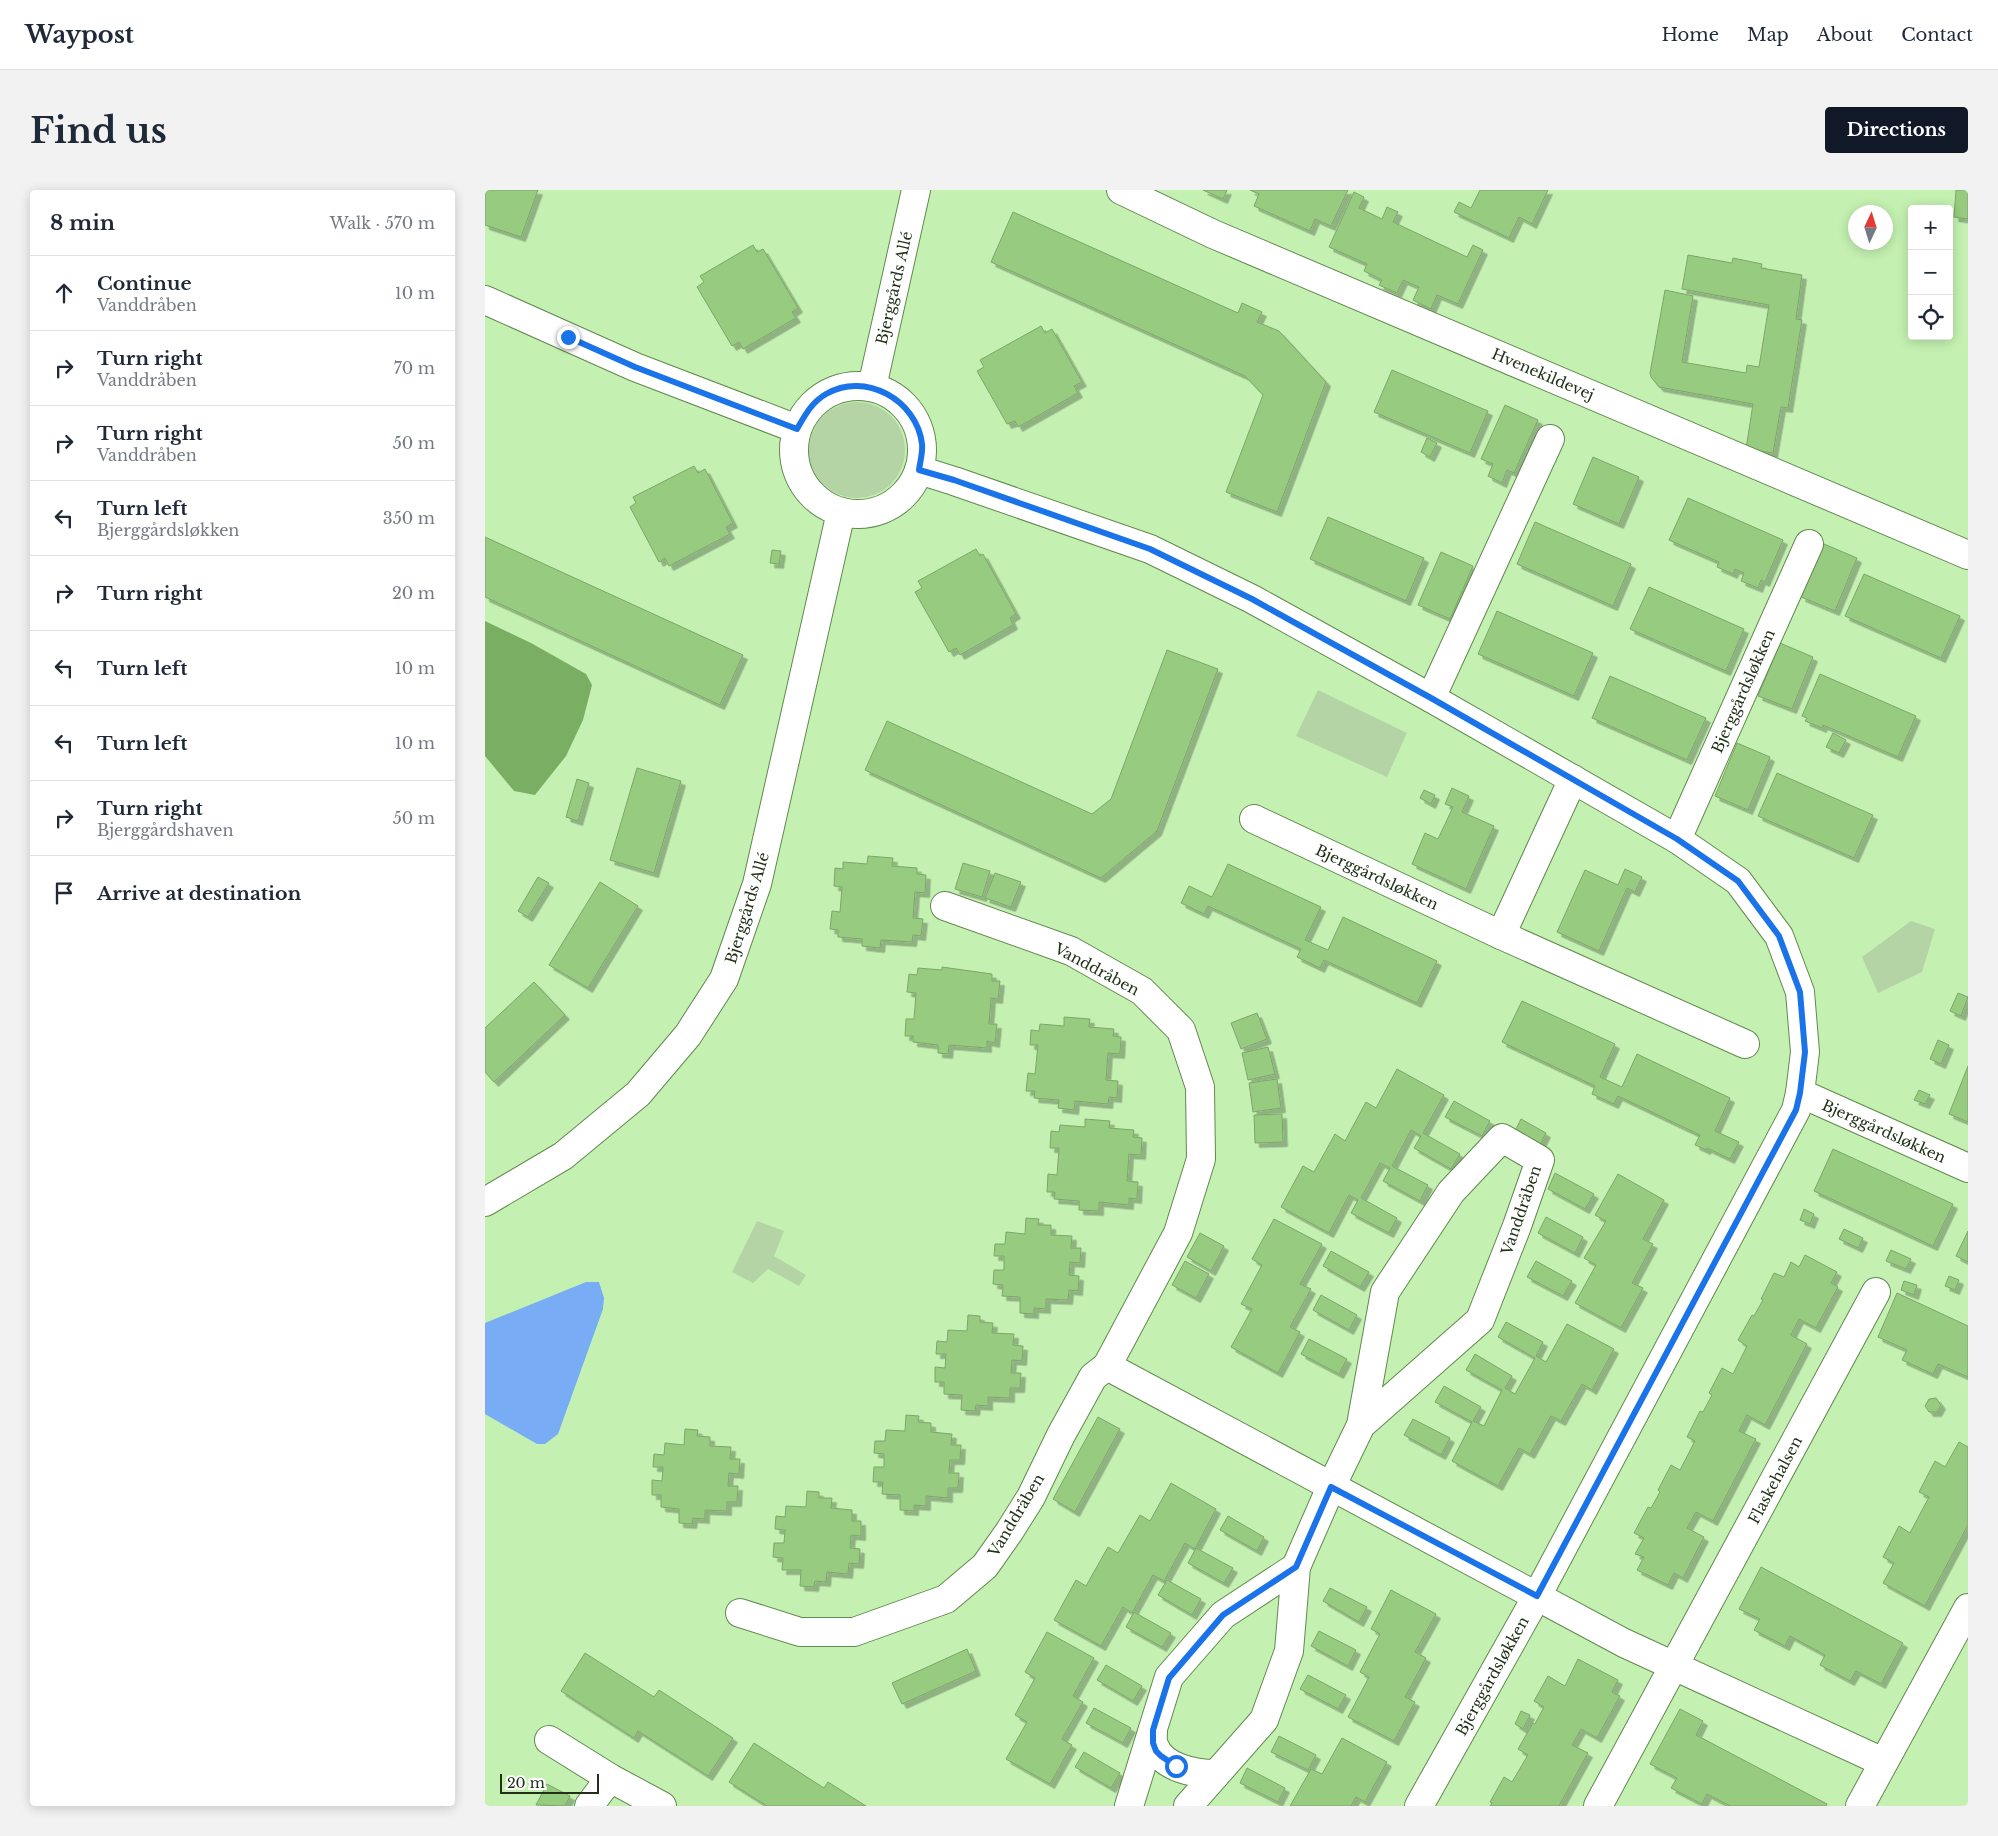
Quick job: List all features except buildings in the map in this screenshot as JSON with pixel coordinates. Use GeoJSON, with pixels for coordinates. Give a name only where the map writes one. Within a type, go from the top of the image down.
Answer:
{"type":"FeatureCollection","features":[{"type":"Feature","properties":{"kind":"street","name":"Bjerggårds Allé"},"geometry":{"type":"LineString","coordinates":[[872,387],[916,190]]}},
{"type":"Feature","properties":{"kind":"street","name":"Hvenekildevej"},"geometry":{"type":"LineString","coordinates":[[1121,190],[1213,234],[1968,555]]}},
{"type":"Feature","properties":{"kind":"street"},"geometry":{"type":"LineString","coordinates":[[485,300],[635,367],[797,429]]}},
{"type":"Feature","properties":{"kind":"street"},"geometry":{"type":"LineString","coordinates":[[849,386],[872,387],[896,398],[914,418],[922,444],[919,470],[907,492],[888,507],[865,514],[841,512],[817,500],[801,480],[793,455],[797,429],[808,409],[826,394],[849,386]]}},
{"type":"Feature","properties":{"kind":"street"},"geometry":{"type":"LineString","coordinates":[[1431,698],[1550,439]]}},
{"type":"Feature","properties":{"kind":"street","name":"Bjerggårdsløkken"},"geometry":{"type":"LineString","coordinates":[[919,470],[954,480],[1150,549],[1267,607],[1431,698],[1677,839],[1738,881],[1779,936],[1800,992],[1805,1052],[1796,1110],[1537,1596],[1419,1806]]}},
{"type":"Feature","properties":{"kind":"street","name":"Bjerggårds Allé"},"geometry":{"type":"LineString","coordinates":[[485,1202],[563,1156],[638,1094],[688,1035],[724,978],[757,884],[841,512]]}},
{"type":"Feature","properties":{"kind":"street","name":"Bjerggårdsløkken"},"geometry":{"type":"LineString","coordinates":[[1677,839],[1809,544]]}},
{"type":"Feature","properties":{"kind":"street"},"geometry":{"type":"LineString","coordinates":[[1501,935],[1573,779]]}},
{"type":"Feature","properties":{"kind":"street","name":"Bjerggårdsløkken"},"geometry":{"type":"LineString","coordinates":[[1254,819],[1501,935],[1745,1044]]}},
{"type":"Feature","properties":{"kind":"street","name":"Vanddråben"},"geometry":{"type":"LineString","coordinates":[[740,1613],[800,1632],[854,1632],[946,1599],[985,1566],[1031,1497],[1061,1435],[1093,1377],[1107,1366],[1178,1233],[1201,1159],[1200,1086],[1181,1030],[1142,991],[1071,951],[945,906]]}},
{"type":"Feature","properties":{"kind":"street","name":"Bjerggårdsløkken"},"geometry":{"type":"LineString","coordinates":[[1800,1093],[1968,1168]]}},
{"type":"Feature","properties":{"kind":"street","name":"Vanddråben"},"geometry":{"type":"LineString","coordinates":[[1188,1806],[1264,1720],[1289,1651],[1296,1567],[1361,1424],[1385,1292],[1451,1192],[1502,1138],[1539,1160],[1517,1226],[1480,1320],[1361,1424]]}},
{"type":"Feature","properties":{"kind":"street","name":"Flaskehalsen"},"geometry":{"type":"LineString","coordinates":[[1598,1806],[1876,1292]]}},
{"type":"Feature","properties":{"kind":"street"},"geometry":{"type":"LineString","coordinates":[[1107,1366],[1624,1643],[1883,1762]]}},
{"type":"Feature","properties":{"kind":"street"},"geometry":{"type":"LineString","coordinates":[[1129,1806],[1169,1678],[1223,1615],[1296,1567]]}},
{"type":"Feature","properties":{"kind":"street"},"geometry":{"type":"LineString","coordinates":[[1860,1806],[1968,1608]]}},
{"type":"Feature","properties":{"kind":"street"},"geometry":{"type":"LineString","coordinates":[[1153,1730],[1153,1743],[1156,1751],[1168,1761],[1194,1772],[1216,1774]]}},
{"type":"Feature","properties":{"kind":"street"},"geometry":{"type":"LineString","coordinates":[[549,1740],[610,1778],[662,1806]]}},
{"type":"Feature","properties":{"kind":"street"},"geometry":{"type":"LineString","coordinates":[[589,1806],[610,1778]]}},
{"type":"Feature","properties":{"kind":"green space"},"geometry":{"type":"Polygon","coordinates":[[[848,402],[866,402],[884,410],[897,423],[905,441],[902,469],[884,490],[866,498],[848,498],[830,490],[817,477],[809,459],[809,441],[817,423],[830,410],[848,402]]]}},
{"type":"Feature","properties":{"kind":"green space"},"geometry":{"type":"Polygon","coordinates":[[[485,621],[531,643],[586,674],[592,685],[583,720],[566,756],[535,795],[514,791],[485,756],[485,621]]]}},
{"type":"Feature","properties":{"kind":"green space"},"geometry":{"type":"Polygon","coordinates":[[[1318,690],[1407,733],[1387,777],[1296,736],[1318,690]]]}},
{"type":"Feature","properties":{"kind":"green space"},"geometry":{"type":"Polygon","coordinates":[[[1911,921],[1935,929],[1922,972],[1878,993],[1862,957],[1911,921]]]}},
{"type":"Feature","properties":{"kind":"green space"},"geometry":{"type":"Polygon","coordinates":[[[757,1221],[784,1231],[774,1256],[806,1275],[799,1286],[768,1269],[753,1283],[732,1272],[757,1221]]]}},
{"type":"Feature","properties":{"kind":"water"},"geometry":{"type":"Polygon","coordinates":[[[586,1282],[599,1282],[604,1298],[603,1309],[558,1434],[545,1444],[537,1444],[485,1414],[485,1323],[586,1282]]]}},
{"type":"Feature","properties":{"kind":"route"},"geometry":{"type":"LineString","coordinates":[[568,337],[635,367],[797,429],[808,409],[826,394],[849,386],[872,387],[896,398],[914,418],[922,444],[919,470],[954,480],[1150,549],[1267,607],[1431,698],[1677,839],[1738,881],[1779,936],[1800,992],[1805,1052],[1796,1110],[1537,1596],[1331,1487],[1296,1567],[1223,1615],[1169,1678],[1153,1730],[1153,1743],[1156,1751],[1161,1756],[1176,1766]]}}]}
